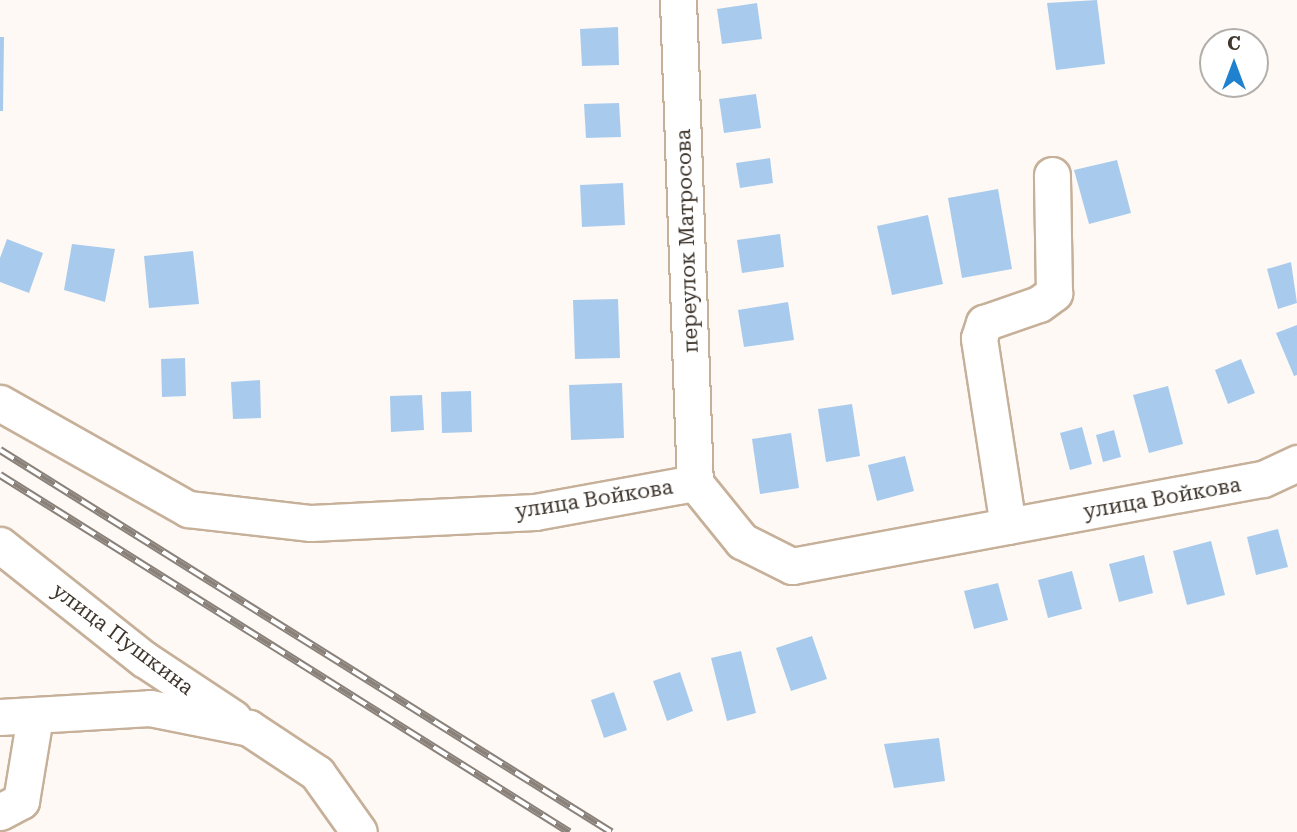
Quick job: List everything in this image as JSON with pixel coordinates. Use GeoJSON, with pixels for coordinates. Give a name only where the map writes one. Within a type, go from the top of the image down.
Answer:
{"type":"FeatureCollection","features":[{"type":"Feature","properties":{"kind":"street","name":"переулок Матросова"},"geometry":{"type":"LineString","coordinates":[[678,0],[695,483]]}},
{"type":"Feature","properties":{"kind":"street"},"geometry":{"type":"LineString","coordinates":[[1008,526],[979,338],[984,323],[1039,304],[1054,293],[1052,175]]}},
{"type":"Feature","properties":{"kind":"street","name":"улица Войкова"},"geometry":{"type":"LineString","coordinates":[[0,403],[188,509],[297,522],[536,512],[695,483],[742,541],[792,566],[1263,479],[1297,463]]}},
{"type":"Feature","properties":{"kind":"street","name":"улица Пушкина"},"geometry":{"type":"LineString","coordinates":[[0,545],[144,659],[317,773],[359,832]]}},
{"type":"Feature","properties":{"kind":"street"},"geometry":{"type":"LineString","coordinates":[[0,717],[150,708],[249,728]]}},
{"type":"Feature","properties":{"kind":"street"},"geometry":{"type":"LineString","coordinates":[[0,813],[21,801],[35,716]]}},
{"type":"Feature","properties":{"kind":"building"},"geometry":{"type":"Polygon","coordinates":[[[1097,0],[1105,64],[1056,70],[1047,3],[1097,0]]]}},
{"type":"Feature","properties":{"kind":"building"},"geometry":{"type":"Polygon","coordinates":[[[757,3],[762,39],[722,44],[717,9],[757,3]]]}},
{"type":"Feature","properties":{"kind":"building"},"geometry":{"type":"Polygon","coordinates":[[[618,27],[619,65],[582,66],[580,29],[618,27]]]}},
{"type":"Feature","properties":{"kind":"building"},"geometry":{"type":"Polygon","coordinates":[[[0,37],[4,37],[3,111],[0,111],[0,37]]]}},
{"type":"Feature","properties":{"kind":"building"},"geometry":{"type":"Polygon","coordinates":[[[756,94],[761,128],[724,133],[719,99],[756,94]]]}},
{"type":"Feature","properties":{"kind":"building"},"geometry":{"type":"Polygon","coordinates":[[[619,103],[621,137],[586,138],[584,104],[619,103]]]}},
{"type":"Feature","properties":{"kind":"building"},"geometry":{"type":"Polygon","coordinates":[[[770,158],[773,183],[740,188],[736,163],[770,158]]]}},
{"type":"Feature","properties":{"kind":"building"},"geometry":{"type":"Polygon","coordinates":[[[1117,160],[1131,213],[1089,224],[1074,170],[1117,160]]]}},
{"type":"Feature","properties":{"kind":"building"},"geometry":{"type":"Polygon","coordinates":[[[623,183],[625,225],[582,227],[580,185],[623,183]]]}},
{"type":"Feature","properties":{"kind":"building"},"geometry":{"type":"Polygon","coordinates":[[[998,189],[1012,269],[962,278],[948,198],[998,189]]]}},
{"type":"Feature","properties":{"kind":"building"},"geometry":{"type":"Polygon","coordinates":[[[928,215],[943,284],[892,295],[877,226],[928,215]]]}},
{"type":"Feature","properties":{"kind":"building"},"geometry":{"type":"Polygon","coordinates":[[[780,234],[784,267],[742,273],[737,240],[780,234]]]}},
{"type":"Feature","properties":{"kind":"building"},"geometry":{"type":"Polygon","coordinates":[[[7,239],[43,253],[29,293],[0,282],[0,258],[7,239]]]}},
{"type":"Feature","properties":{"kind":"building"},"geometry":{"type":"Polygon","coordinates":[[[72,244],[115,249],[105,302],[64,290],[72,244]]]}},
{"type":"Feature","properties":{"kind":"building"},"geometry":{"type":"Polygon","coordinates":[[[193,251],[199,304],[149,308],[144,256],[193,251]]]}},
{"type":"Feature","properties":{"kind":"building"},"geometry":{"type":"Polygon","coordinates":[[[1291,262],[1297,303],[1278,309],[1267,269],[1291,262]]]}},
{"type":"Feature","properties":{"kind":"building"},"geometry":{"type":"Polygon","coordinates":[[[618,299],[620,358],[575,359],[573,300],[618,299]]]}},
{"type":"Feature","properties":{"kind":"building"},"geometry":{"type":"Polygon","coordinates":[[[788,302],[794,340],[744,347],[738,310],[788,302]]]}},
{"type":"Feature","properties":{"kind":"building"},"geometry":{"type":"Polygon","coordinates":[[[1297,325],[1297,375],[1294,376],[1276,333],[1297,325]]]}},
{"type":"Feature","properties":{"kind":"building"},"geometry":{"type":"Polygon","coordinates":[[[185,358],[186,396],[162,397],[161,359],[185,358]]]}},
{"type":"Feature","properties":{"kind":"building"},"geometry":{"type":"Polygon","coordinates":[[[1241,359],[1255,393],[1228,404],[1215,370],[1241,359]]]}},
{"type":"Feature","properties":{"kind":"building"},"geometry":{"type":"Polygon","coordinates":[[[260,380],[261,418],[233,419],[231,382],[260,380]]]}},
{"type":"Feature","properties":{"kind":"building"},"geometry":{"type":"Polygon","coordinates":[[[622,383],[624,438],[571,440],[569,385],[622,383]]]}},
{"type":"Feature","properties":{"kind":"building"},"geometry":{"type":"Polygon","coordinates":[[[1168,386],[1183,444],[1149,453],[1133,395],[1168,386]]]}},
{"type":"Feature","properties":{"kind":"building"},"geometry":{"type":"Polygon","coordinates":[[[471,391],[472,432],[442,433],[441,392],[471,391]]]}},
{"type":"Feature","properties":{"kind":"building"},"geometry":{"type":"Polygon","coordinates":[[[422,395],[424,430],[391,432],[390,396],[422,395]]]}},
{"type":"Feature","properties":{"kind":"building"},"geometry":{"type":"Polygon","coordinates":[[[852,404],[860,456],[826,462],[818,409],[852,404]]]}},
{"type":"Feature","properties":{"kind":"building"},"geometry":{"type":"Polygon","coordinates":[[[1082,427],[1092,464],[1070,470],[1060,433],[1082,427]]]}},
{"type":"Feature","properties":{"kind":"building"},"geometry":{"type":"Polygon","coordinates":[[[1114,430],[1121,457],[1103,462],[1096,435],[1114,430]]]}},
{"type":"Feature","properties":{"kind":"building"},"geometry":{"type":"Polygon","coordinates":[[[791,433],[799,488],[760,494],[752,439],[791,433]]]}},
{"type":"Feature","properties":{"kind":"building"},"geometry":{"type":"Polygon","coordinates":[[[905,456],[914,491],[877,501],[868,465],[905,456]]]}},
{"type":"Feature","properties":{"kind":"building"},"geometry":{"type":"Polygon","coordinates":[[[1278,529],[1288,567],[1256,575],[1247,537],[1278,529]]]}},
{"type":"Feature","properties":{"kind":"building"},"geometry":{"type":"Polygon","coordinates":[[[1211,541],[1225,595],[1187,605],[1173,551],[1211,541]]]}},
{"type":"Feature","properties":{"kind":"building"},"geometry":{"type":"Polygon","coordinates":[[[1144,555],[1153,593],[1119,602],[1109,564],[1144,555]]]}},
{"type":"Feature","properties":{"kind":"building"},"geometry":{"type":"Polygon","coordinates":[[[1072,571],[1082,609],[1048,618],[1038,580],[1072,571]]]}},
{"type":"Feature","properties":{"kind":"building"},"geometry":{"type":"Polygon","coordinates":[[[998,583],[1008,620],[974,629],[964,591],[998,583]]]}},
{"type":"Feature","properties":{"kind":"building"},"geometry":{"type":"Polygon","coordinates":[[[812,636],[827,679],[791,691],[776,648],[812,636]]]}},
{"type":"Feature","properties":{"kind":"building"},"geometry":{"type":"Polygon","coordinates":[[[741,651],[756,713],[727,721],[711,658],[741,651]]]}},
{"type":"Feature","properties":{"kind":"building"},"geometry":{"type":"Polygon","coordinates":[[[680,672],[693,711],[667,721],[653,681],[680,672]]]}},
{"type":"Feature","properties":{"kind":"building"},"geometry":{"type":"Polygon","coordinates":[[[614,692],[627,730],[604,738],[591,700],[614,692]]]}},
{"type":"Feature","properties":{"kind":"building"},"geometry":{"type":"Polygon","coordinates":[[[939,738],[945,781],[894,788],[884,744],[939,738]]]}},
{"type":"Feature","properties":{"kind":"railway"},"geometry":{"type":"LineString","coordinates":[[0,450],[611,832]]}},
{"type":"Feature","properties":{"kind":"railway"},"geometry":{"type":"LineString","coordinates":[[0,475],[569,832]]}}]}
